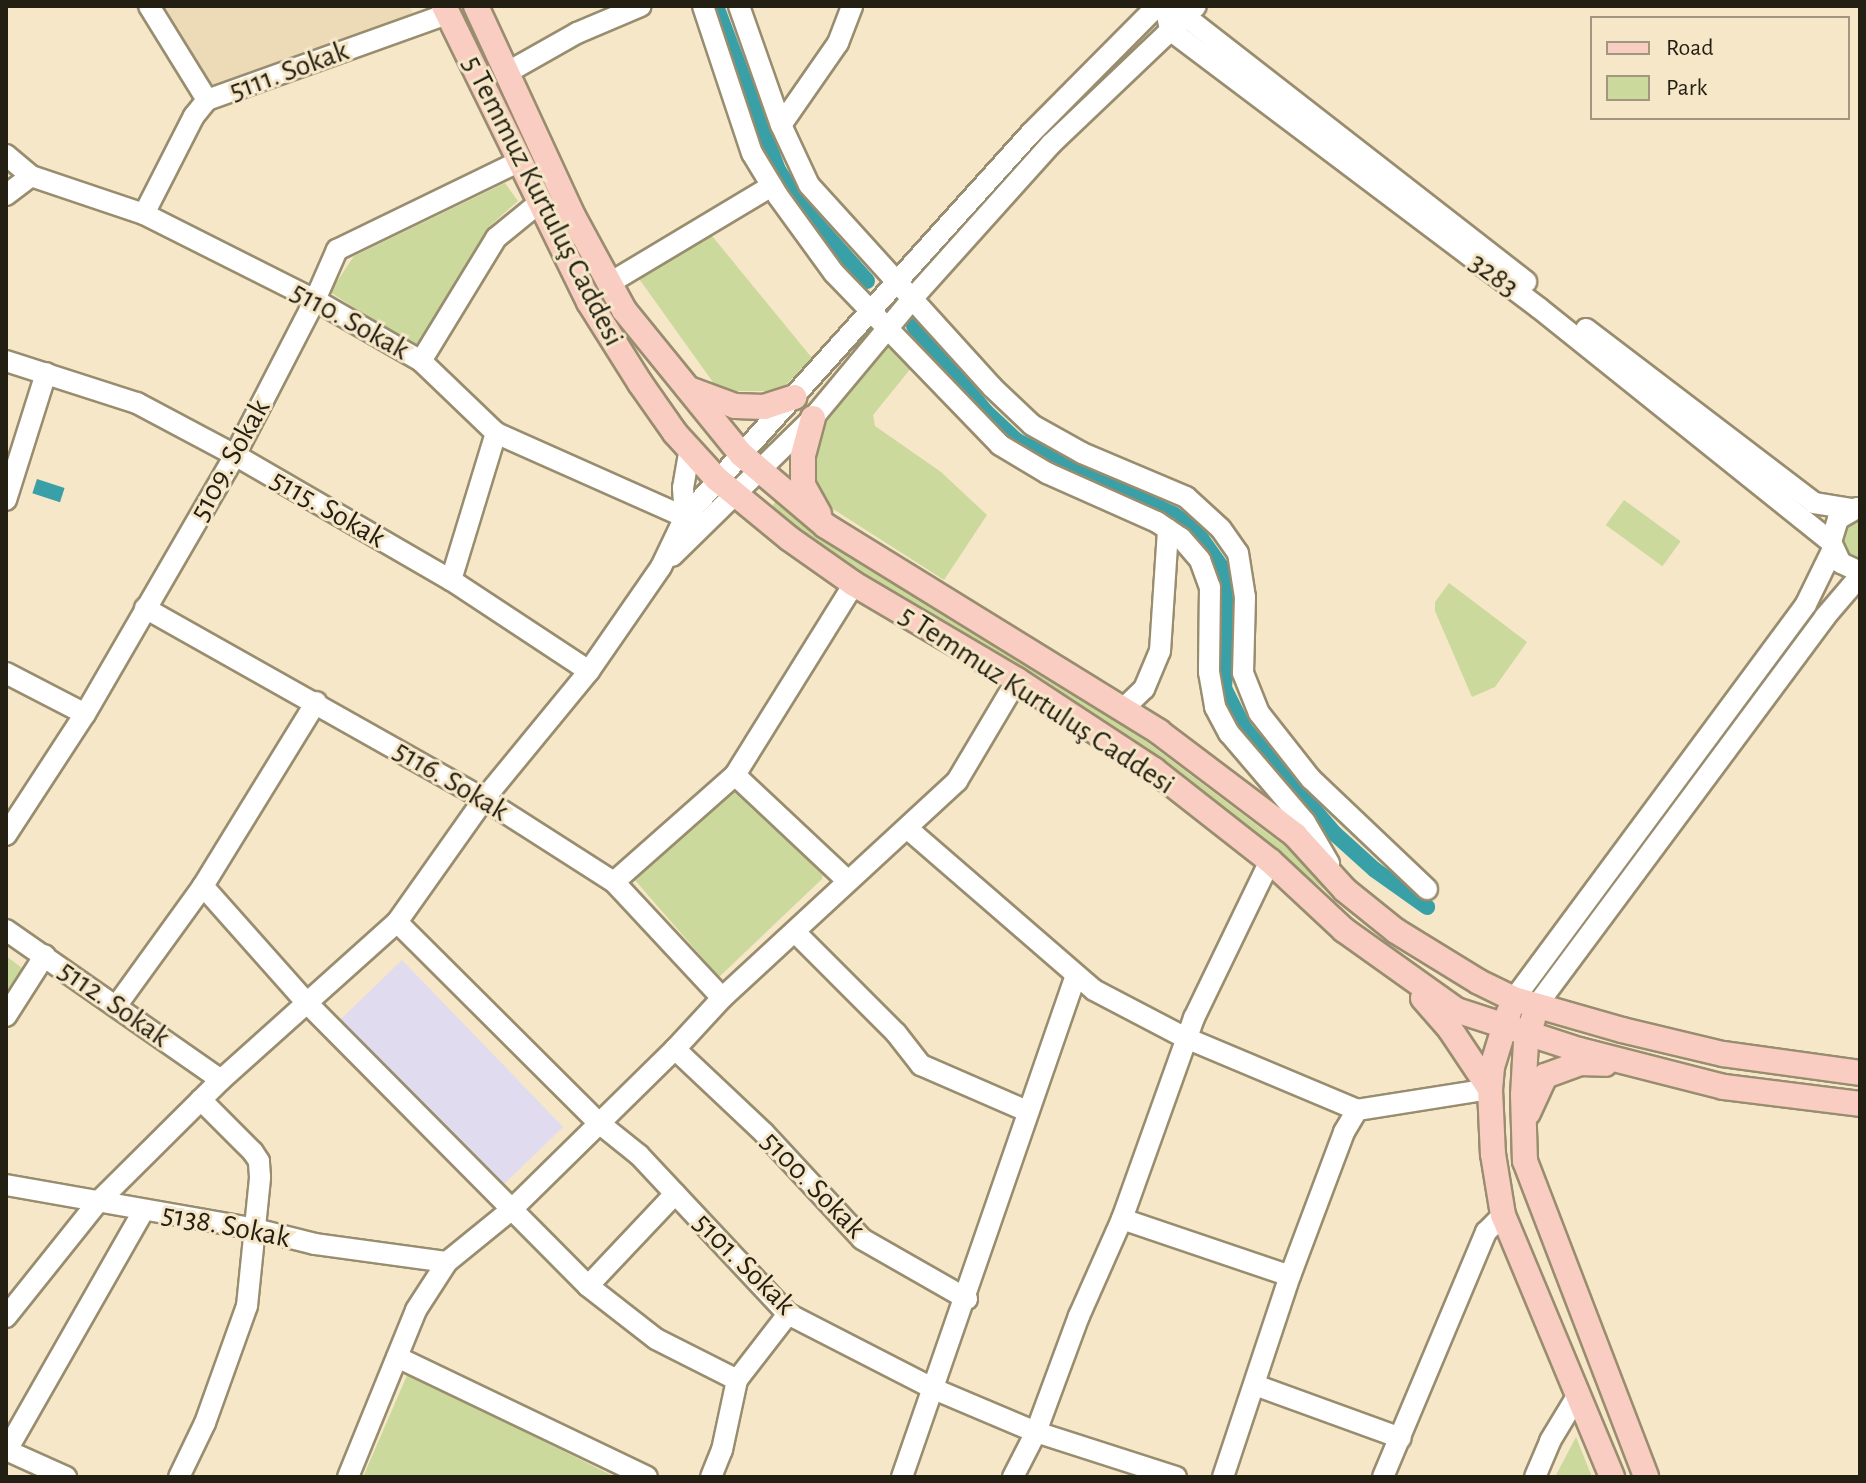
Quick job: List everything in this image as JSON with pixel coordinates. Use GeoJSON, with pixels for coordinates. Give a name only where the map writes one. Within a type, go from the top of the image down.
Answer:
{"type":"FeatureCollection","features":[{"type":"Feature","properties":{"kind":"main road","name":"5 Temmuz Kurtuluş Caddesi"},"geometry":{"type":"LineString","coordinates":[[476,6],[608,284],[624,310],[741,454],[826,526],[1123,709],[1295,835],[1345,890],[1408,940],[1526,1002],[1622,1030],[1723,1054],[1860,1073]]}},
{"type":"Feature","properties":{"kind":"main road","name":"5 Temmuz Kurtuluş Caddesi"},"geometry":{"type":"LineString","coordinates":[[446,10],[589,302],[640,383],[690,448],[736,497],[854,584],[1017,680],[1154,770],[1270,861],[1344,930],[1396,971],[1456,1010],[1528,1035],[1724,1087],[1860,1104]]}},
{"type":"Feature","properties":{"kind":"main road"},"geometry":{"type":"LineString","coordinates":[[685,387],[735,406],[764,407],[794,397]]}},
{"type":"Feature","properties":{"kind":"main road"},"geometry":{"type":"LineString","coordinates":[[813,418],[803,456],[803,485],[826,526]]}},
{"type":"Feature","properties":{"kind":"main road"},"geometry":{"type":"LineString","coordinates":[[1396,971],[1450,1029],[1490,1089]]}},
{"type":"Feature","properties":{"kind":"main road"},"geometry":{"type":"LineString","coordinates":[[1526,1002],[1504,1027],[1492,1067],[1493,1154],[1503,1215],[1612,1477]]}},
{"type":"Feature","properties":{"kind":"main road"},"geometry":{"type":"LineString","coordinates":[[1526,1002],[1528,1035],[1522,1131],[1525,1161],[1646,1477]]}},
{"type":"Feature","properties":{"kind":"main road"},"geometry":{"type":"LineString","coordinates":[[1522,1131],[1537,1087],[1545,1076],[1580,1063],[1629,1064]]}},
{"type":"Feature","properties":{"kind":"street"},"geometry":{"type":"LineString","coordinates":[[149,6],[207,100]]}},
{"type":"Feature","properties":{"kind":"street"},"geometry":{"type":"LineString","coordinates":[[508,72],[577,33],[641,6]]}},
{"type":"Feature","properties":{"kind":"street"},"geometry":{"type":"LineString","coordinates":[[703,6],[752,153],[834,273],[1000,445],[1047,473],[1168,529],[1181,538],[1200,560],[1210,587],[1209,672],[1215,707],[1229,733],[1305,822],[1345,890]]}},
{"type":"Feature","properties":{"kind":"street"},"geometry":{"type":"LineString","coordinates":[[739,6],[781,125],[809,185],[992,387],[1032,425],[1082,453],[1186,497],[1221,529],[1238,553],[1245,597],[1243,673],[1259,713],[1311,779],[1427,889]]}},
{"type":"Feature","properties":{"kind":"street"},"geometry":{"type":"LineString","coordinates":[[781,125],[838,43],[852,6]]}},
{"type":"Feature","properties":{"kind":"street"},"geometry":{"type":"LineString","coordinates":[[681,515],[794,397],[1031,133],[1157,6]]}},
{"type":"Feature","properties":{"kind":"street"},"geometry":{"type":"LineString","coordinates":[[6,1317],[97,1203],[221,1080],[397,922],[484,799],[589,671],[661,567],[736,497],[813,418],[912,299],[1051,144],[1181,15],[1165,6]]}},
{"type":"Feature","properties":{"kind":"street","name":"5111. Sokak"},"geometry":{"type":"LineString","coordinates":[[144,214],[194,116],[207,100],[446,10]]}},
{"type":"Feature","properties":{"kind":"street","name":"3283"},"geometry":{"type":"LineString","coordinates":[[1181,15],[1777,477],[1814,503],[1855,508]]}},
{"type":"Feature","properties":{"kind":"street","name":"3283"},"geometry":{"type":"LineString","coordinates":[[1181,15],[1832,546],[1841,563],[1860,574]]}},
{"type":"Feature","properties":{"kind":"street","name":"5110. Sokak"},"geometry":{"type":"LineString","coordinates":[[6,155],[31,176],[144,214],[315,300],[421,361],[496,433],[681,515]]}},
{"type":"Feature","properties":{"kind":"street","name":"5109. Sokak"},"geometry":{"type":"LineString","coordinates":[[6,835],[85,714],[235,455],[315,300],[337,250],[518,162]]}},
{"type":"Feature","properties":{"kind":"street"},"geometry":{"type":"LineString","coordinates":[[6,195],[31,176]]}},
{"type":"Feature","properties":{"kind":"street"},"geometry":{"type":"LineString","coordinates":[[608,284],[772,186]]}},
{"type":"Feature","properties":{"kind":"street"},"geometry":{"type":"LineString","coordinates":[[421,361],[496,238],[540,202]]}},
{"type":"Feature","properties":{"kind":"street","name":"5115. Sokak"},"geometry":{"type":"LineString","coordinates":[[6,361],[137,403],[235,455],[451,580],[589,671]]}},
{"type":"Feature","properties":{"kind":"street"},"geometry":{"type":"LineString","coordinates":[[6,500],[46,373]]}},
{"type":"Feature","properties":{"kind":"street"},"geometry":{"type":"LineString","coordinates":[[451,580],[496,433]]}},
{"type":"Feature","properties":{"kind":"street"},"geometry":{"type":"LineString","coordinates":[[661,567],[681,515],[690,448]]}},
{"type":"Feature","properties":{"kind":"street"},"geometry":{"type":"LineString","coordinates":[[1526,1002],[1806,604],[1832,546],[1834,526],[1855,508]]}},
{"type":"Feature","properties":{"kind":"street"},"geometry":{"type":"LineString","coordinates":[[1123,709],[1144,689],[1160,651],[1168,529]]}},
{"type":"Feature","properties":{"kind":"street"},"geometry":{"type":"LineString","coordinates":[[1526,1002],[1860,574]]}},
{"type":"Feature","properties":{"kind":"street"},"geometry":{"type":"LineString","coordinates":[[614,882],[735,775],[854,584]]}},
{"type":"Feature","properties":{"kind":"street","name":"5116. Sokak"},"geometry":{"type":"LineString","coordinates":[[145,608],[484,799],[614,882],[722,998]]}},
{"type":"Feature","properties":{"kind":"street"},"geometry":{"type":"LineString","coordinates":[[6,673],[85,714]]}},
{"type":"Feature","properties":{"kind":"street"},"geometry":{"type":"LineString","coordinates":[[348,1477],[416,1310],[447,1262],[511,1210],[675,1049],[722,998],[796,933],[957,781],[1017,680]]}},
{"type":"Feature","properties":{"kind":"street"},"geometry":{"type":"LineString","coordinates":[[117,1005],[203,886],[316,702]]}},
{"type":"Feature","properties":{"kind":"street"},"geometry":{"type":"LineString","coordinates":[[735,775],[848,881]]}},
{"type":"Feature","properties":{"kind":"street"},"geometry":{"type":"LineString","coordinates":[[907,828],[1094,990],[1186,1038],[1357,1110],[1490,1089]]}},
{"type":"Feature","properties":{"kind":"street"},"geometry":{"type":"LineString","coordinates":[[1013,1477],[1036,1432],[1079,1316],[1122,1219],[1186,1038],[1270,861]]}},
{"type":"Feature","properties":{"kind":"street"},"geometry":{"type":"LineString","coordinates":[[203,886],[307,1003],[588,1286],[656,1339],[737,1380]]}},
{"type":"Feature","properties":{"kind":"street","name":"5101. Sokak"},"geometry":{"type":"LineString","coordinates":[[397,922],[599,1123],[639,1155],[788,1314],[934,1389],[1036,1432],[1176,1477]]}},
{"type":"Feature","properties":{"kind":"street","name":"5112. Sokak"},"geometry":{"type":"LineString","coordinates":[[6,930],[221,1080]]}},
{"type":"Feature","properties":{"kind":"street"},"geometry":{"type":"LineString","coordinates":[[796,933],[896,1033],[921,1065],[1027,1111]]}},
{"type":"Feature","properties":{"kind":"street"},"geometry":{"type":"LineString","coordinates":[[6,1016],[45,955]]}},
{"type":"Feature","properties":{"kind":"street"},"geometry":{"type":"LineString","coordinates":[[902,1477],[967,1299],[1027,1111],[1076,975]]}},
{"type":"Feature","properties":{"kind":"street","name":"5100. Sokak"},"geometry":{"type":"LineString","coordinates":[[675,1049],[764,1133],[862,1239],[967,1299]]}},
{"type":"Feature","properties":{"kind":"street"},"geometry":{"type":"LineString","coordinates":[[179,1477],[205,1423],[247,1306],[259,1161],[201,1100]]}},
{"type":"Feature","properties":{"kind":"street"},"geometry":{"type":"LineString","coordinates":[[1223,1477],[1290,1276],[1344,1132],[1357,1110]]}},
{"type":"Feature","properties":{"kind":"street","name":"5138. Sokak"},"geometry":{"type":"LineString","coordinates":[[6,1185],[255,1229],[315,1244],[447,1262]]}},
{"type":"Feature","properties":{"kind":"street"},"geometry":{"type":"LineString","coordinates":[[588,1286],[675,1194]]}},
{"type":"Feature","properties":{"kind":"street"},"geometry":{"type":"LineString","coordinates":[[66,1477],[7,1450],[144,1210]]}},
{"type":"Feature","properties":{"kind":"street"},"geometry":{"type":"LineString","coordinates":[[1383,1477],[1486,1232],[1503,1215]]}},
{"type":"Feature","properties":{"kind":"street"},"geometry":{"type":"LineString","coordinates":[[1122,1219],[1290,1276]]}},
{"type":"Feature","properties":{"kind":"street"},"geometry":{"type":"LineString","coordinates":[[711,1477],[722,1450],[737,1380],[788,1314]]}},
{"type":"Feature","properties":{"kind":"street"},"geometry":{"type":"LineString","coordinates":[[397,1357],[647,1477]]}},
{"type":"Feature","properties":{"kind":"street"},"geometry":{"type":"LineString","coordinates":[[1255,1385],[1401,1438]]}},
{"type":"Feature","properties":{"kind":"street"},"geometry":{"type":"LineString","coordinates":[[1535,1477],[1550,1441],[1579,1393]]}},
{"type":"Feature","properties":{"kind":"shaded area"},"geometry":{"type":"Polygon","coordinates":[[[162,6],[409,6],[413,13],[207,90],[162,6]]]}},
{"type":"Feature","properties":{"kind":"shaded area"},"geometry":{"type":"Polygon","coordinates":[[[402,960],[563,1127],[498,1189],[337,1023],[402,960]]]}},
{"type":"Feature","properties":{"kind":"green space"},"geometry":{"type":"Polygon","coordinates":[[[505,183],[518,201],[492,224],[419,350],[330,292],[354,256],[505,183]]]}},
{"type":"Feature","properties":{"kind":"green space"},"geometry":{"type":"Polygon","coordinates":[[[708,231],[812,358],[780,391],[733,391],[715,385],[637,276],[708,231]]]}},
{"type":"Feature","properties":{"kind":"green space"},"geometry":{"type":"Polygon","coordinates":[[[888,343],[912,367],[873,415],[875,426],[941,472],[987,515],[944,580],[819,500],[812,482],[815,449],[825,420],[888,343]]]}},
{"type":"Feature","properties":{"kind":"green space"},"geometry":{"type":"Polygon","coordinates":[[[1624,500],[1681,541],[1662,566],[1606,525],[1624,500]]]}},
{"type":"Feature","properties":{"kind":"green space"},"geometry":{"type":"Polygon","coordinates":[[[776,501],[1139,736],[1480,994],[1476,996],[1464,990],[1396,946],[1237,821],[996,654],[766,514],[776,501]]]}},
{"type":"Feature","properties":{"kind":"green space"},"geometry":{"type":"Polygon","coordinates":[[[1860,520],[1860,561],[1847,553],[1842,540],[1847,527],[1860,520]]]}},
{"type":"Feature","properties":{"kind":"green space"},"geometry":{"type":"Polygon","coordinates":[[[1449,583],[1527,642],[1495,687],[1472,697],[1435,611],[1435,602],[1449,583]]]}},
{"type":"Feature","properties":{"kind":"green space"},"geometry":{"type":"Polygon","coordinates":[[[735,785],[821,866],[823,874],[822,879],[719,977],[634,879],[730,786],[735,785]]]}},
{"type":"Feature","properties":{"kind":"green space"},"geometry":{"type":"Polygon","coordinates":[[[6,956],[26,971],[6,999],[6,956]]]}},
{"type":"Feature","properties":{"kind":"green space"},"geometry":{"type":"Polygon","coordinates":[[[408,1373],[615,1477],[363,1477],[408,1373]]]}},
{"type":"Feature","properties":{"kind":"green space"},"geometry":{"type":"Polygon","coordinates":[[[1576,1437],[1592,1477],[1555,1477],[1576,1437]]]}},
{"type":"Feature","properties":{"kind":"water"},"geometry":{"type":"Polygon","coordinates":[[[37,479],[65,488],[60,502],[32,493],[37,479]]]}},
{"type":"Feature","properties":{"kind":"waterway"},"geometry":{"type":"LineString","coordinates":[[716,6],[778,170],[806,212],[867,281]]}},
{"type":"Feature","properties":{"kind":"waterway"},"geometry":{"type":"LineString","coordinates":[[914,326],[985,411],[1017,441],[1173,514],[1195,530],[1225,572],[1229,607],[1224,688],[1244,728],[1334,833],[1375,870],[1427,907]]}}]}
